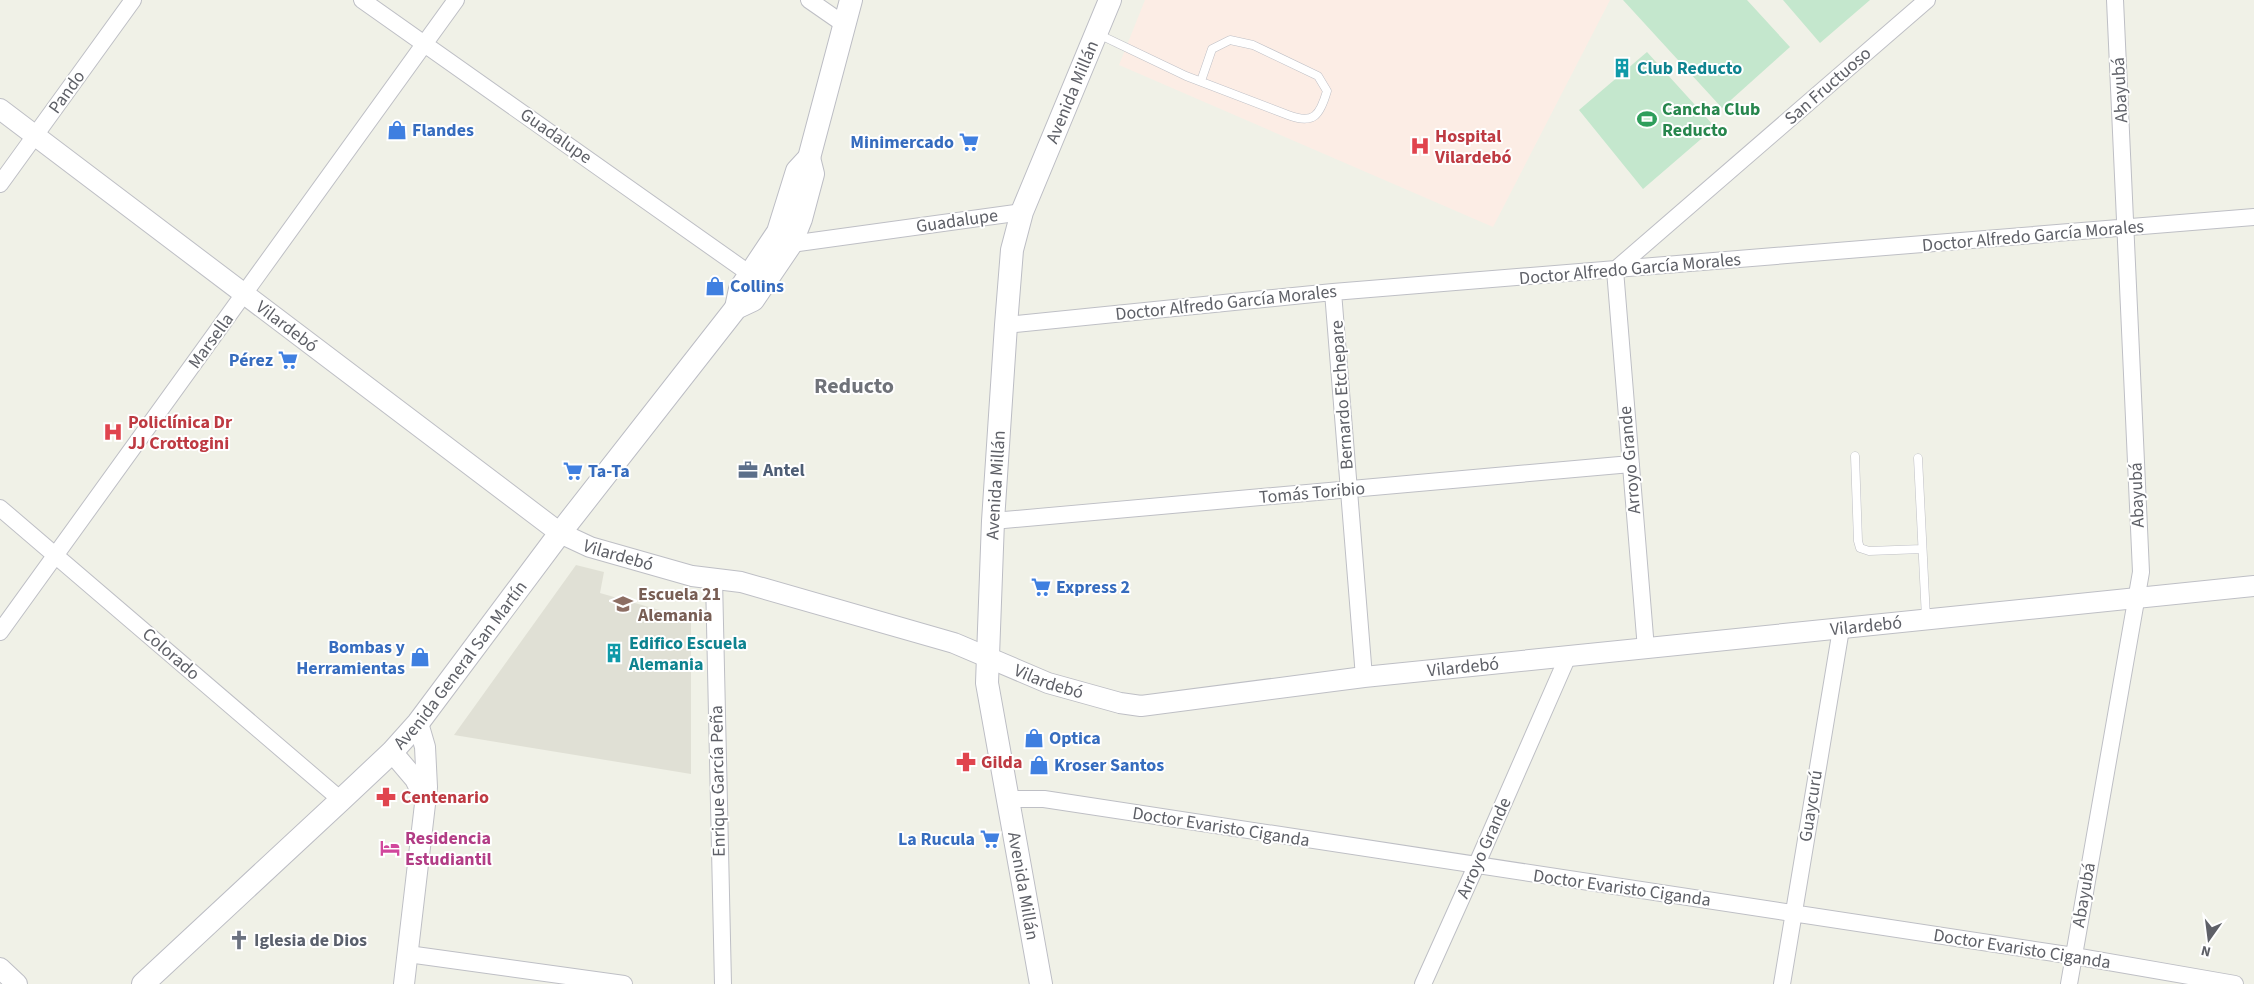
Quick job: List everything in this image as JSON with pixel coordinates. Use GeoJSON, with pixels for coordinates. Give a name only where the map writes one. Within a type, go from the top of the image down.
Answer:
{"type":"FeatureCollection","features":[{"type":"Feature","properties":{"kind":"main road","name":"Avenida General San Martín"},"geometry":{"type":"LineString","coordinates":[[143,984],[342,800],[392,752],[418,723],[560,533],[736,308],[740,289],[750,274],[785,238],[801,218],[813,174],[809,158],[851,0]]}},
{"type":"Feature","properties":{"kind":"main road","name":"Avenida Millán"},"geometry":{"type":"LineString","coordinates":[[1041,984],[987,683],[993,521],[1006,324],[1012,250],[1022,212],[1110,0]]}},
{"type":"Feature","properties":{"kind":"main road","name":"Avenida General San Martín"},"geometry":{"type":"LineString","coordinates":[[736,308],[753,300],[785,238]]}},
{"type":"Feature","properties":{"kind":"street","name":"Pando"},"geometry":{"type":"LineString","coordinates":[[0,184],[133,0]]}},
{"type":"Feature","properties":{"kind":"street","name":"Guadalupe"},"geometry":{"type":"LineString","coordinates":[[362,0],[750,274]]}},
{"type":"Feature","properties":{"kind":"street","name":"Marsella"},"geometry":{"type":"LineString","coordinates":[[0,632],[56,557],[456,0]]}},
{"type":"Feature","properties":{"kind":"street"},"geometry":{"type":"LineString","coordinates":[[809,0],[845,25]]}},
{"type":"Feature","properties":{"kind":"street","name":"San Fructuoso"},"geometry":{"type":"LineString","coordinates":[[1615,270],[1927,0]]}},
{"type":"Feature","properties":{"kind":"street","name":"Abayubá"},"geometry":{"type":"LineString","coordinates":[[2069,984],[2141,572],[2115,0]]}},
{"type":"Feature","properties":{"kind":"street","name":"Vilardebó"},"geometry":{"type":"LineString","coordinates":[[0,108],[560,533],[590,547],[692,576],[741,582],[954,643],[1048,682],[1120,703],[1141,706],[1364,677],[2254,586]]}},
{"type":"Feature","properties":{"kind":"street","name":"Guadalupe"},"geometry":{"type":"LineString","coordinates":[[785,238],[1022,212]]}},
{"type":"Feature","properties":{"kind":"street","name":"Doctor Alfredo García Morales"},"geometry":{"type":"LineString","coordinates":[[1006,324],[1334,292],[2254,217]]}},
{"type":"Feature","properties":{"kind":"street","name":"Arroyo Grande"},"geometry":{"type":"LineString","coordinates":[[1615,270],[1646,649]]}},
{"type":"Feature","properties":{"kind":"street","name":"Bernardo Etchepare"},"geometry":{"type":"LineString","coordinates":[[1334,292],[1364,677]]}},
{"type":"Feature","properties":{"kind":"street","name":"Tomás Toribio"},"geometry":{"type":"LineString","coordinates":[[993,521],[1631,464]]}},
{"type":"Feature","properties":{"kind":"street","name":"Colorado"},"geometry":{"type":"LineString","coordinates":[[0,508],[342,800]]}},
{"type":"Feature","properties":{"kind":"street","name":"Enrique García Peña"},"geometry":{"type":"LineString","coordinates":[[714,579],[723,984]]}},
{"type":"Feature","properties":{"kind":"street","name":"Guaycurú"},"geometry":{"type":"LineString","coordinates":[[1782,984],[1840,629]]}},
{"type":"Feature","properties":{"kind":"street","name":"Arroyo Grande"},"geometry":{"type":"LineString","coordinates":[[1423,984],[1568,656]]}},
{"type":"Feature","properties":{"kind":"street"},"geometry":{"type":"LineString","coordinates":[[404,984],[427,787],[425,746],[418,723]]}},
{"type":"Feature","properties":{"kind":"street"},"geometry":{"type":"LineString","coordinates":[[392,752],[415,779],[425,799]]}},
{"type":"Feature","properties":{"kind":"street","name":"Doctor Evaristo Ciganda"},"geometry":{"type":"LineString","coordinates":[[1008,799],[1044,799],[2074,956],[2235,984]]}},
{"type":"Feature","properties":{"kind":"street"},"geometry":{"type":"LineString","coordinates":[[408,954],[624,984]]}},
{"type":"Feature","properties":{"kind":"street"},"geometry":{"type":"LineString","coordinates":[[0,968],[17,984]]}},
{"type":"Feature","properties":{"kind":"lane"},"geometry":{"type":"LineString","coordinates":[[1096,34],[1201,82],[1300,120],[1312,118],[1322,110],[1327,91],[1318,76],[1253,45],[1230,40],[1212,49],[1201,82]]}},
{"type":"Feature","properties":{"kind":"lane"},"geometry":{"type":"LineString","coordinates":[[1855,456],[1858,541],[1860,548],[1869,551],[1922,548]]}},
{"type":"Feature","properties":{"kind":"lane"},"geometry":{"type":"LineString","coordinates":[[1918,458],[1926,620]]}},
{"type":"Feature","properties":{"kind":"shaded area","name":"Hospital Vilardebó"},"geometry":{"type":"Polygon","coordinates":[[[1145,0],[1610,0],[1493,227],[1119,65],[1145,0]]]}},
{"type":"Feature","properties":{"kind":"shaded area"},"geometry":{"type":"Polygon","coordinates":[[[576,565],[604,572],[600,593],[691,619],[691,774],[454,735],[576,565]]]}},
{"type":"Feature","properties":{"kind":"green space"},"geometry":{"type":"Polygon","coordinates":[[[1623,0],[1747,0],[1790,47],[1722,108],[1623,0]]]}},
{"type":"Feature","properties":{"kind":"green space"},"geometry":{"type":"Polygon","coordinates":[[[1783,0],[1870,0],[1820,43],[1783,0]]]}},
{"type":"Feature","properties":{"kind":"green space","name":"Cancha Club Reducto"},"geometry":{"type":"Polygon","coordinates":[[[1647,52],[1715,127],[1643,189],[1579,110],[1647,52]]]}},
{"type":"Feature","properties":{"kind":"place","name":"Club Reducto"},"geometry":{"type":"Point","coordinates":[1622,68]}},
{"type":"Feature","properties":{"kind":"place","name":"Cancha Club Reducto"},"geometry":{"type":"Point","coordinates":[1647,119]}},
{"type":"Feature","properties":{"kind":"place","name":"Flandes"},"geometry":{"type":"Point","coordinates":[397,130]}},
{"type":"Feature","properties":{"kind":"place","name":"Minimercado"},"geometry":{"type":"Point","coordinates":[969,142]}},
{"type":"Feature","properties":{"kind":"place","name":"Hospital Vilardebó"},"geometry":{"type":"Point","coordinates":[1420,146]}},
{"type":"Feature","properties":{"kind":"place","name":"Collins"},"geometry":{"type":"Point","coordinates":[715,286]}},
{"type":"Feature","properties":{"kind":"place","name":"Pérez"},"geometry":{"type":"Point","coordinates":[288,360]}},
{"type":"Feature","properties":{"kind":"place","name":"Policlínica Dr JJ Crottogini"},"geometry":{"type":"Point","coordinates":[113,432]}},
{"type":"Feature","properties":{"kind":"place","name":"Antel"},"geometry":{"type":"Point","coordinates":[748,470]}},
{"type":"Feature","properties":{"kind":"place","name":"Ta-Ta"},"geometry":{"type":"Point","coordinates":[573,471]}},
{"type":"Feature","properties":{"kind":"place","name":"Express 2"},"geometry":{"type":"Point","coordinates":[1041,587]}},
{"type":"Feature","properties":{"kind":"place","name":"Escuela 21 Alemania"},"geometry":{"type":"Point","coordinates":[623,604]}},
{"type":"Feature","properties":{"kind":"place","name":"Edifico Escuela Alemania"},"geometry":{"type":"Point","coordinates":[614,653]}},
{"type":"Feature","properties":{"kind":"place","name":"Bombas y Herramientas"},"geometry":{"type":"Point","coordinates":[420,657]}},
{"type":"Feature","properties":{"kind":"place","name":"Optica"},"geometry":{"type":"Point","coordinates":[1034,738]}},
{"type":"Feature","properties":{"kind":"place","name":"Gilda"},"geometry":{"type":"Point","coordinates":[966,762]}},
{"type":"Feature","properties":{"kind":"place","name":"Kroser Santos"},"geometry":{"type":"Point","coordinates":[1039,765]}},
{"type":"Feature","properties":{"kind":"place","name":"Centenario"},"geometry":{"type":"Point","coordinates":[386,797]}},
{"type":"Feature","properties":{"kind":"place","name":"La Rucula"},"geometry":{"type":"Point","coordinates":[990,839]}},
{"type":"Feature","properties":{"kind":"place","name":"Residencia Estudiantil"},"geometry":{"type":"Point","coordinates":[390,848]}},
{"type":"Feature","properties":{"kind":"place","name":"Iglesia de Dios"},"geometry":{"type":"Point","coordinates":[239,940]}},
{"type":"Feature","properties":{"kind":"district","name":"Reducto"},"geometry":{"type":"Point","coordinates":[854,386]}}]}
